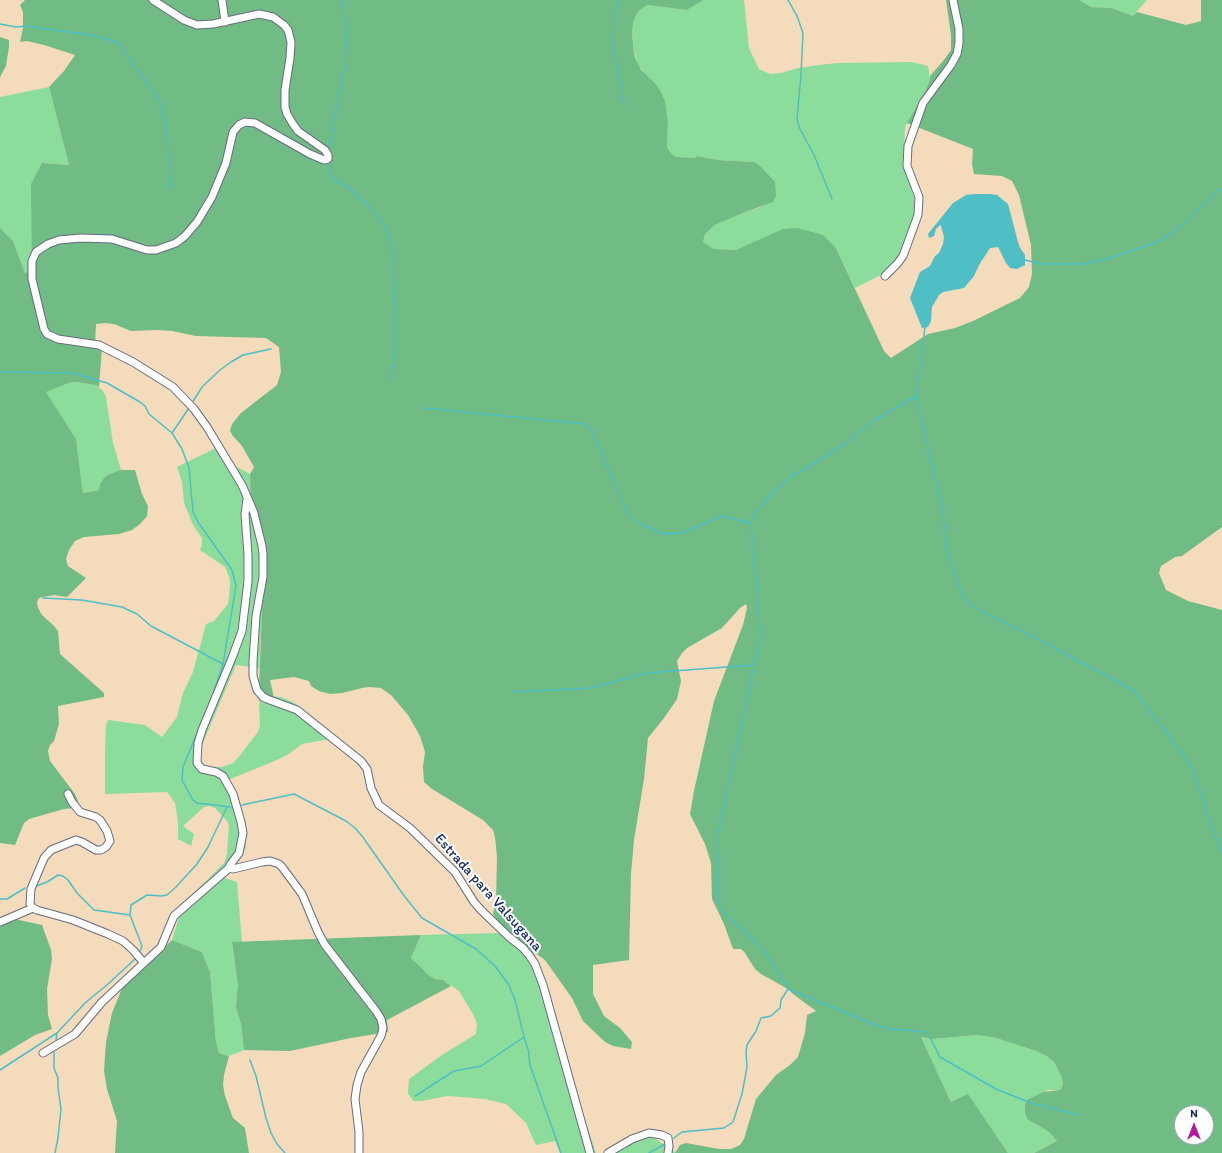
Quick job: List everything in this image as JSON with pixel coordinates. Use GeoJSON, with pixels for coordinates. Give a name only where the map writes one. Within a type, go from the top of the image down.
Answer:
{"type":"FeatureCollection","features":[{"type":"Feature","properties":{"kind":"street","name":"Estrada para Valsugana"},"geometry":{"type":"LineString","coordinates":[[153,0],[184,20],[197,25],[225,22],[254,15],[273,17],[284,25],[288,30],[291,42],[285,95],[285,107],[287,114],[298,131],[325,150],[328,155],[328,159],[324,160],[310,154],[255,123],[245,122],[239,125],[234,132],[222,176],[205,209],[197,222],[185,236],[176,243],[156,250],[147,250],[112,239],[82,238],[59,240],[48,244],[36,252],[33,256],[31,270],[37,305],[45,332],[58,339],[90,342],[104,347],[133,362],[173,387],[194,408],[207,427],[248,497],[260,536],[263,554],[262,577],[256,616],[253,661],[253,676],[257,690],[267,699],[298,710],[361,761],[367,769],[371,788],[379,805],[410,828],[455,872],[474,902],[481,910],[529,955],[535,964],[543,985],[590,1153]]}},
{"type":"Feature","properties":{"kind":"street"},"geometry":{"type":"LineString","coordinates":[[222,0],[225,22]]}},
{"type":"Feature","properties":{"kind":"street"},"geometry":{"type":"LineString","coordinates":[[885,276],[898,264],[903,256],[918,215],[919,197],[907,166],[908,146],[923,103],[957,54],[959,29],[953,0]]}},
{"type":"Feature","properties":{"kind":"street"},"geometry":{"type":"LineString","coordinates":[[43,1053],[75,1034],[102,1002],[161,947],[174,916],[229,868],[239,852],[243,833],[233,794],[223,776],[216,772],[202,769],[196,763],[196,758],[202,730],[242,631],[248,581],[245,514],[248,497]]}},
{"type":"Feature","properties":{"kind":"street"},"geometry":{"type":"LineString","coordinates":[[33,908],[29,901],[30,889],[44,858],[51,850],[76,840],[96,850],[101,850],[110,841],[107,831],[100,820],[80,812],[68,794]]}},
{"type":"Feature","properties":{"kind":"street"},"geometry":{"type":"LineString","coordinates":[[229,868],[233,869],[270,861],[282,867],[292,878],[302,894],[325,945],[376,1010],[383,1028],[381,1036],[361,1072],[355,1099],[359,1132],[359,1153]]}},
{"type":"Feature","properties":{"kind":"street"},"geometry":{"type":"LineString","coordinates":[[0,922],[33,908],[73,920],[116,937],[129,945],[144,963]]}},
{"type":"Feature","properties":{"kind":"street"},"geometry":{"type":"LineString","coordinates":[[608,1153],[632,1139],[649,1133],[656,1133],[668,1138],[670,1146],[668,1153]]}},
{"type":"Feature","properties":{"kind":"green space"},"geometry":{"type":"Polygon","coordinates":[[[25,0],[704,0],[687,10],[647,5],[639,11],[634,19],[632,31],[635,57],[641,70],[655,83],[661,92],[665,102],[668,123],[667,147],[672,154],[677,157],[696,158],[697,156],[718,160],[754,162],[760,166],[775,182],[776,196],[773,202],[715,225],[705,234],[703,242],[714,249],[736,250],[783,229],[798,228],[823,235],[836,248],[884,351],[891,358],[928,334],[955,328],[973,321],[1020,298],[1029,287],[1032,274],[1031,245],[1019,195],[1012,181],[1002,176],[974,174],[972,164],[973,149],[907,123],[926,90],[930,76],[951,50],[951,35],[946,0],[1079,0],[1091,7],[1112,8],[1133,16],[1137,12],[1186,25],[1201,21],[1201,0],[1222,0],[1222,527],[1182,556],[1175,557],[1161,566],[1159,573],[1166,590],[1188,601],[1222,610],[1222,1153],[1034,1153],[1057,1141],[1049,1132],[1027,1119],[1025,1106],[1027,1100],[1043,1092],[1060,1090],[1063,1085],[1062,1078],[1054,1062],[1048,1057],[1036,1051],[996,1038],[977,1035],[933,1039],[921,1037],[951,1102],[968,1094],[1008,1153],[675,1153],[680,1145],[686,1143],[719,1149],[731,1149],[740,1145],[744,1139],[756,1099],[776,1075],[798,1057],[805,1033],[807,1015],[816,1011],[788,989],[761,974],[755,969],[741,949],[733,949],[724,924],[712,899],[711,863],[705,844],[690,814],[714,701],[743,625],[747,608],[746,604],[740,608],[722,628],[687,648],[682,653],[677,661],[681,681],[677,699],[648,738],[644,779],[634,840],[631,874],[629,960],[593,965],[593,994],[604,1016],[620,1028],[632,1042],[631,1049],[613,1046],[605,1042],[583,1021],[572,998],[545,960],[534,952],[508,938],[493,914],[496,900],[497,857],[493,830],[483,820],[432,789],[424,782],[423,767],[425,752],[420,736],[408,715],[391,695],[381,688],[369,687],[330,694],[319,691],[311,686],[309,681],[294,677],[270,680],[274,698],[266,696],[259,688],[262,609],[266,575],[251,520],[250,474],[254,467],[242,446],[230,431],[232,424],[241,413],[277,385],[281,372],[279,347],[266,338],[196,336],[158,330],[131,331],[114,324],[96,324],[95,345],[102,348],[99,387],[96,385],[76,382],[69,383],[46,392],[76,439],[83,493],[99,490],[100,484],[109,474],[121,470],[135,470],[142,494],[148,506],[147,516],[132,530],[119,534],[84,537],[75,541],[69,550],[66,559],[68,566],[86,578],[67,597],[55,595],[43,597],[39,598],[37,602],[38,608],[42,615],[58,631],[60,654],[104,693],[104,697],[58,706],[59,724],[54,741],[50,745],[48,751],[50,761],[75,794],[78,805],[75,808],[64,809],[29,819],[24,823],[15,845],[0,843],[0,228],[13,241],[25,273],[32,270],[31,184],[42,163],[69,165],[49,87],[64,71],[75,55],[44,45],[27,41],[20,42],[23,28],[23,12],[20,5],[25,0]]]}},
{"type":"Feature","properties":{"kind":"green space"},"geometry":{"type":"Polygon","coordinates":[[[704,0],[744,0],[749,48],[759,69],[770,74],[781,73],[798,68],[837,63],[912,62],[928,66],[930,79],[926,90],[905,127],[905,172],[914,197],[914,216],[899,260],[889,271],[855,288],[836,248],[754,243],[736,250],[714,249],[703,242],[705,234],[715,225],[761,207],[754,162],[718,160],[698,156],[696,158],[677,157],[672,154],[667,147],[668,123],[655,83],[647,77],[638,65],[633,45],[632,31],[634,19],[639,11],[647,5],[687,10],[704,0]]]}},
{"type":"Feature","properties":{"kind":"green space"},"geometry":{"type":"Polygon","coordinates":[[[1079,0],[1147,0],[1133,16],[1112,8],[1090,7],[1079,0]]]}},
{"type":"Feature","properties":{"kind":"green space"},"geometry":{"type":"Polygon","coordinates":[[[0,37],[9,40],[9,47],[6,66],[0,77],[0,37]]]}},
{"type":"Feature","properties":{"kind":"green space"},"geometry":{"type":"Polygon","coordinates":[[[49,87],[69,165],[42,163],[32,217],[32,270],[25,273],[13,241],[0,228],[0,97],[49,87]]]}},
{"type":"Feature","properties":{"kind":"green space"},"geometry":{"type":"Polygon","coordinates":[[[76,382],[96,385],[103,391],[106,397],[113,443],[121,470],[109,474],[100,484],[99,490],[83,493],[76,439],[45,392],[76,382]]]}},
{"type":"Feature","properties":{"kind":"green space"},"geometry":{"type":"Polygon","coordinates":[[[216,448],[228,462],[250,474],[251,520],[266,575],[262,609],[259,668],[236,665],[197,757],[201,768],[222,767],[233,763],[237,759],[258,732],[260,726],[259,698],[266,696],[281,697],[293,702],[335,738],[302,744],[289,754],[277,760],[228,780],[244,822],[246,838],[246,846],[242,857],[222,877],[237,882],[242,942],[232,943],[238,986],[236,1008],[241,1024],[244,1050],[229,1056],[219,1053],[216,1042],[210,972],[202,952],[172,940],[181,911],[193,894],[224,863],[227,854],[229,825],[215,808],[210,806],[204,807],[183,826],[194,834],[191,846],[178,839],[178,822],[175,803],[167,792],[105,794],[106,725],[108,720],[145,725],[162,737],[177,717],[183,693],[193,672],[206,624],[214,621],[228,604],[230,579],[225,567],[200,550],[202,538],[193,525],[184,503],[182,482],[177,467],[216,448]]]}},
{"type":"Feature","properties":{"kind":"green space"},"geometry":{"type":"Polygon","coordinates":[[[5,917],[42,925],[51,950],[52,959],[47,989],[48,1015],[52,1029],[35,1035],[0,1056],[0,918],[5,917]]]}},
{"type":"Feature","properties":{"kind":"green space"},"geometry":{"type":"Polygon","coordinates":[[[499,933],[534,952],[541,979],[567,1056],[576,1094],[596,1153],[560,1153],[555,1141],[536,1145],[526,1123],[506,1104],[485,1099],[447,1096],[414,1101],[408,1094],[409,1079],[442,1055],[476,1034],[477,1024],[473,1014],[459,991],[443,980],[435,979],[427,974],[411,958],[421,935],[499,933]]]}},
{"type":"Feature","properties":{"kind":"green space"},"geometry":{"type":"Polygon","coordinates":[[[421,935],[411,958],[427,974],[435,979],[443,980],[451,986],[387,1020],[388,1032],[290,1051],[244,1050],[241,1024],[236,1008],[238,986],[232,942],[421,935]]]}},
{"type":"Feature","properties":{"kind":"green space"},"geometry":{"type":"Polygon","coordinates":[[[172,940],[202,952],[210,972],[216,1042],[219,1053],[229,1056],[223,1085],[225,1096],[233,1118],[245,1128],[249,1153],[115,1153],[117,1121],[107,1089],[104,1071],[106,1042],[112,1013],[123,986],[172,940]]]}},
{"type":"Feature","properties":{"kind":"green space"},"geometry":{"type":"Polygon","coordinates":[[[977,1035],[996,1038],[1036,1051],[1054,1062],[1062,1078],[1063,1085],[1060,1090],[1048,1090],[1040,1094],[1033,1123],[1049,1132],[1057,1141],[1034,1153],[1008,1153],[968,1095],[951,1102],[921,1037],[933,1039],[977,1035]]]}},
{"type":"Feature","properties":{"kind":"green space"},"geometry":{"type":"Polygon","coordinates":[[[642,1132],[647,1133],[675,1153],[611,1153],[632,1134],[642,1132]]]}},
{"type":"Feature","properties":{"kind":"water"},"geometry":{"type":"Polygon","coordinates":[[[966,195],[997,195],[1008,204],[1020,248],[1025,255],[1025,265],[1017,269],[1010,268],[998,247],[990,248],[974,276],[964,288],[943,292],[939,295],[932,307],[931,321],[928,327],[922,328],[910,298],[920,272],[930,266],[935,256],[939,253],[944,237],[940,225],[936,229],[934,236],[929,238],[928,234],[953,203],[966,195]]]}},
{"type":"Feature","properties":{"kind":"waterway"},"geometry":{"type":"LineString","coordinates":[[329,151],[345,64],[347,37],[342,0]]}},
{"type":"Feature","properties":{"kind":"waterway"},"geometry":{"type":"LineString","coordinates":[[619,0],[614,17],[613,43],[624,106]]}},
{"type":"Feature","properties":{"kind":"waterway"},"geometry":{"type":"LineString","coordinates":[[788,0],[797,16],[803,33],[797,119],[799,127],[814,155],[832,199]]}},
{"type":"Feature","properties":{"kind":"waterway"},"geometry":{"type":"LineString","coordinates":[[0,24],[16,27],[28,26],[91,35],[114,41],[119,44],[160,103],[166,127],[171,189]]}},
{"type":"Feature","properties":{"kind":"waterway"},"geometry":{"type":"LineString","coordinates":[[328,161],[328,174],[336,181],[349,188],[373,210],[384,225],[389,236],[392,247],[395,308],[395,351],[391,379]]}},
{"type":"Feature","properties":{"kind":"waterway"},"geometry":{"type":"LineString","coordinates":[[1025,260],[1042,264],[1084,264],[1113,257],[1155,243],[1177,230],[1222,188]]}},
{"type":"Feature","properties":{"kind":"waterway"},"geometry":{"type":"LineString","coordinates":[[925,327],[916,396],[942,508],[948,555],[961,593],[969,603],[982,612],[1026,633],[1135,692],[1191,767],[1204,802],[1209,822],[1222,853]]}},
{"type":"Feature","properties":{"kind":"waterway"},"geometry":{"type":"LineString","coordinates":[[192,403],[202,387],[231,362],[243,355],[271,349]]}},
{"type":"Feature","properties":{"kind":"waterway"},"geometry":{"type":"LineString","coordinates":[[0,372],[73,373],[107,383],[140,402],[145,406],[149,414],[172,433],[182,449],[189,468],[193,512],[198,522],[232,570],[236,586],[223,664],[214,691]]}},
{"type":"Feature","properties":{"kind":"waterway"},"geometry":{"type":"LineString","coordinates":[[916,396],[875,420],[844,444],[790,477],[771,494],[753,517],[751,523],[761,637],[717,839],[719,868],[718,898],[720,907],[725,914],[748,934],[767,955],[788,989],[878,1026],[889,1029],[927,1032],[940,1057],[996,1089],[1031,1103],[1079,1115]]}},
{"type":"Feature","properties":{"kind":"waterway"},"geometry":{"type":"LineString","coordinates":[[172,433],[189,408]]}},
{"type":"Feature","properties":{"kind":"waterway"},"geometry":{"type":"LineString","coordinates":[[424,408],[585,424],[592,431],[629,516],[637,522],[663,534],[682,533],[722,516],[750,523]]}},
{"type":"Feature","properties":{"kind":"waterway"},"geometry":{"type":"LineString","coordinates":[[43,598],[82,600],[122,607],[137,614],[151,626],[223,664]]}},
{"type":"Feature","properties":{"kind":"waterway"},"geometry":{"type":"LineString","coordinates":[[513,692],[591,688],[646,673],[754,665]]}},
{"type":"Feature","properties":{"kind":"waterway"},"geometry":{"type":"LineString","coordinates":[[212,697],[183,767],[182,780],[193,800],[197,803],[231,807]]}},
{"type":"Feature","properties":{"kind":"waterway"},"geometry":{"type":"LineString","coordinates":[[242,805],[294,794],[346,821],[362,836],[405,897],[422,918],[476,949],[495,966],[509,985],[515,1000],[529,1053],[530,1065],[561,1153]]}},
{"type":"Feature","properties":{"kind":"waterway"},"geometry":{"type":"LineString","coordinates":[[140,951],[142,946],[130,915],[131,905],[147,895],[167,895],[175,888],[197,864],[208,847],[227,807]]}},
{"type":"Feature","properties":{"kind":"waterway"},"geometry":{"type":"LineString","coordinates":[[34,887],[47,882],[58,875],[63,876],[94,910],[130,915]]}},
{"type":"Feature","properties":{"kind":"waterway"},"geometry":{"type":"LineString","coordinates":[[0,899],[7,899],[25,888]]}},
{"type":"Feature","properties":{"kind":"waterway"},"geometry":{"type":"LineString","coordinates":[[0,1070],[57,1033],[85,1003],[135,959]]}},
{"type":"Feature","properties":{"kind":"waterway"},"geometry":{"type":"LineString","coordinates":[[674,1138],[682,1132],[724,1128],[733,1122],[742,1094],[747,1067],[747,1045],[756,1031],[761,1018],[771,1016],[780,1008],[781,1000],[788,989]]}},
{"type":"Feature","properties":{"kind":"waterway"},"geometry":{"type":"LineString","coordinates":[[56,1040],[57,1033]]}},
{"type":"Feature","properties":{"kind":"waterway"},"geometry":{"type":"LineString","coordinates":[[415,1096],[454,1071],[481,1066],[524,1037]]}},
{"type":"Feature","properties":{"kind":"waterway"},"geometry":{"type":"LineString","coordinates":[[54,1052],[54,1068],[58,1078],[61,1109],[55,1153]]}},
{"type":"Feature","properties":{"kind":"waterway"},"geometry":{"type":"LineString","coordinates":[[250,1060],[256,1076],[271,1133],[277,1144],[285,1153]]}},
{"type":"Feature","properties":{"kind":"waterway"},"geometry":{"type":"LineString","coordinates":[[649,1153],[665,1144]]}}]}
